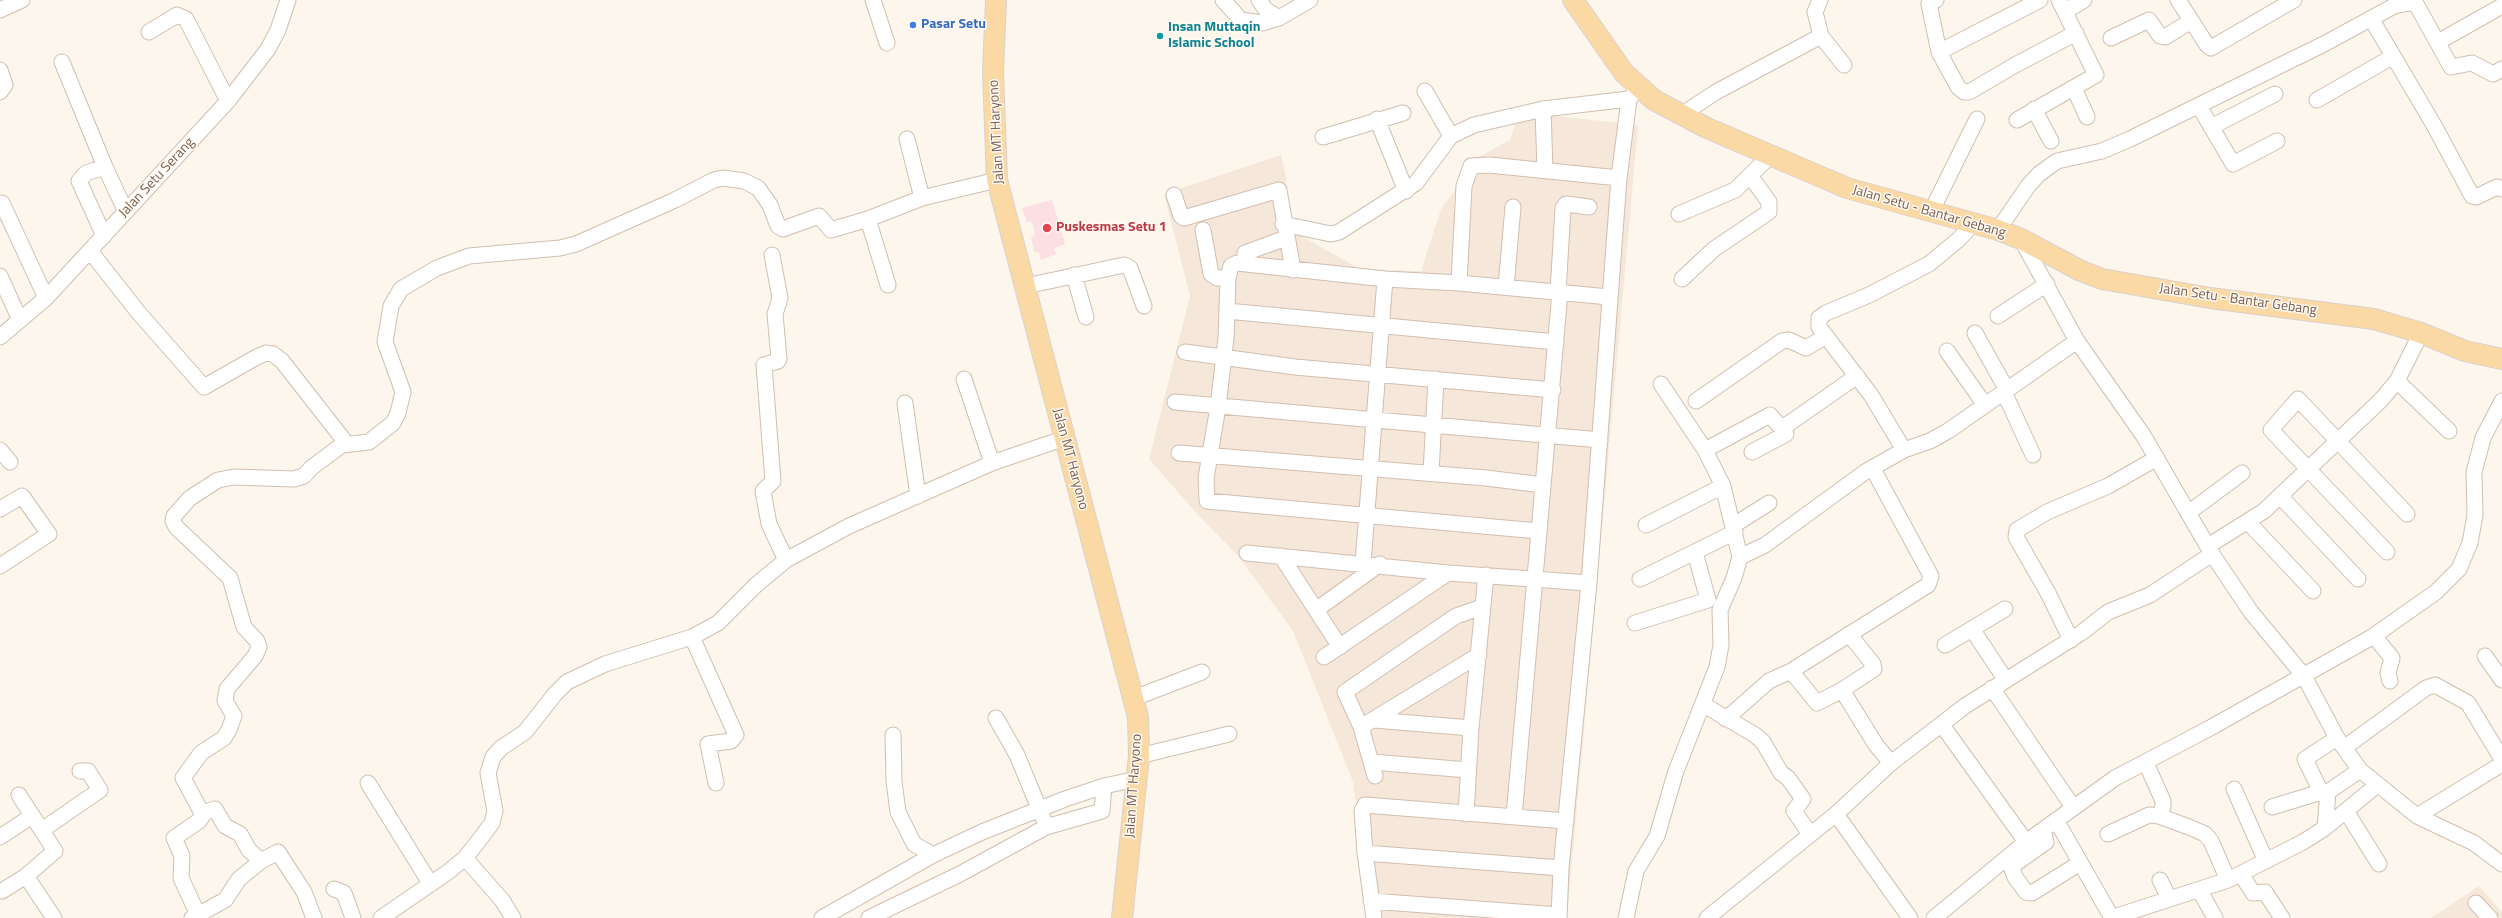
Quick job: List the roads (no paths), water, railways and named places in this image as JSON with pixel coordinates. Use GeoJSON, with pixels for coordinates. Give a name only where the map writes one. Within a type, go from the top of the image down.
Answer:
{"type":"FeatureCollection","features":[{"type":"Feature","properties":{"kind":"main road","name":"Jalan MT Haryono"},"geometry":{"type":"LineString","coordinates":[[996,0],[993,72],[997,180],[1134,698],[1138,723],[1139,756],[1122,918]]}},
{"type":"Feature","properties":{"kind":"main road","name":"Jalan Setu - Bantar Gebang"},"geometry":{"type":"LineString","coordinates":[[1573,0],[1624,73],[1634,94],[1847,188],[1931,212],[1974,222],[1998,230],[2021,239],[2081,271],[2102,279],[2210,298],[2290,306],[2374,319],[2420,333],[2465,351],[2502,359]]}},
{"type":"Feature","properties":{"kind":"street"},"geometry":{"type":"LineString","coordinates":[[0,10],[22,0]]}},
{"type":"Feature","properties":{"kind":"street","name":"Jalan Setu Serang"},"geometry":{"type":"LineString","coordinates":[[0,337],[46,298],[228,101],[268,49],[288,0]]}},
{"type":"Feature","properties":{"kind":"street"},"geometry":{"type":"LineString","coordinates":[[872,0],[887,43]]}},
{"type":"Feature","properties":{"kind":"street"},"geometry":{"type":"LineString","coordinates":[[1223,0],[1241,20],[1250,23],[1262,23],[1279,18],[1310,0]]}},
{"type":"Feature","properties":{"kind":"street"},"geometry":{"type":"LineString","coordinates":[[1259,0],[1266,10],[1279,18]]}},
{"type":"Feature","properties":{"kind":"street"},"geometry":{"type":"LineString","coordinates":[[1820,0],[1815,12],[1821,36],[1844,65]]}},
{"type":"Feature","properties":{"kind":"street"},"geometry":{"type":"LineString","coordinates":[[1936,0],[1929,4],[1939,52],[1961,91],[1966,92],[2076,33]]}},
{"type":"Feature","properties":{"kind":"street"},"geometry":{"type":"LineString","coordinates":[[1939,52],[2014,6],[2040,0]]}},
{"type":"Feature","properties":{"kind":"street"},"geometry":{"type":"LineString","coordinates":[[2017,120],[2034,109],[2096,76],[2063,6],[2084,0]]}},
{"type":"Feature","properties":{"kind":"street"},"geometry":{"type":"LineString","coordinates":[[2178,0],[2211,48],[2294,0]]}},
{"type":"Feature","properties":{"kind":"street"},"geometry":{"type":"LineString","coordinates":[[1998,230],[2021,195],[2049,166],[2067,158],[2102,152],[2199,106],[2372,20],[2392,3],[2414,1],[2452,67],[2472,63],[2493,74],[2502,69]]}},
{"type":"Feature","properties":{"kind":"street"},"geometry":{"type":"LineString","coordinates":[[2438,42],[2502,6]]}},
{"type":"Feature","properties":{"kind":"street"},"geometry":{"type":"LineString","coordinates":[[149,32],[177,15],[186,19],[228,101]]}},
{"type":"Feature","properties":{"kind":"street"},"geometry":{"type":"LineString","coordinates":[[2111,38],[2149,20],[2160,36],[2165,37],[2191,21]]}},
{"type":"Feature","properties":{"kind":"street"},"geometry":{"type":"LineString","coordinates":[[2372,20],[2392,57],[2435,127],[2472,196],[2476,197],[2496,187],[2502,189]]}},
{"type":"Feature","properties":{"kind":"street"},"geometry":{"type":"LineString","coordinates":[[1681,115],[1716,92],[1821,36]]}},
{"type":"Feature","properties":{"kind":"street"},"geometry":{"type":"LineString","coordinates":[[2317,100],[2392,57]]}},
{"type":"Feature","properties":{"kind":"street"},"geometry":{"type":"LineString","coordinates":[[62,62],[105,167],[126,212]]}},
{"type":"Feature","properties":{"kind":"street"},"geometry":{"type":"LineString","coordinates":[[0,70],[5,85],[0,92]]}},
{"type":"Feature","properties":{"kind":"street"},"geometry":{"type":"LineString","coordinates":[[2074,88],[2087,117]]}},
{"type":"Feature","properties":{"kind":"street"},"geometry":{"type":"LineString","coordinates":[[1425,91],[1451,136]]}},
{"type":"Feature","properties":{"kind":"street"},"geometry":{"type":"LineString","coordinates":[[1245,253],[1285,231],[1331,234],[1339,232],[1406,191],[1421,180],[1451,136],[1489,120],[1543,109],[1634,94],[1619,178],[1609,297],[1600,440],[1561,868],[1559,916],[1371,900]]}},
{"type":"Feature","properties":{"kind":"street"},"geometry":{"type":"LineString","coordinates":[[2210,127],[2275,94]]}},
{"type":"Feature","properties":{"kind":"street"},"geometry":{"type":"LineString","coordinates":[[2199,106],[2233,164],[2277,141]]}},
{"type":"Feature","properties":{"kind":"street"},"geometry":{"type":"LineString","coordinates":[[1543,109],[1545,170]]}},
{"type":"Feature","properties":{"kind":"street"},"geometry":{"type":"LineString","coordinates":[[2034,109],[2051,141]]}},
{"type":"Feature","properties":{"kind":"street"},"geometry":{"type":"LineString","coordinates":[[1323,137],[1377,119],[1403,113]]}},
{"type":"Feature","properties":{"kind":"street"},"geometry":{"type":"LineString","coordinates":[[1377,119],[1406,191]]}},
{"type":"Feature","properties":{"kind":"street"},"geometry":{"type":"LineString","coordinates":[[1931,212],[1977,119]]}},
{"type":"Feature","properties":{"kind":"street"},"geometry":{"type":"LineString","coordinates":[[907,139],[922,198]]}},
{"type":"Feature","properties":{"kind":"street"},"geometry":{"type":"LineString","coordinates":[[1679,214],[1735,190],[1751,177],[1771,155]]}},
{"type":"Feature","properties":{"kind":"street"},"geometry":{"type":"LineString","coordinates":[[1459,283],[1464,186],[1468,170],[1475,164],[1619,178]]}},
{"type":"Feature","properties":{"kind":"street"},"geometry":{"type":"LineString","coordinates":[[104,236],[79,181],[86,173],[105,167]]}},
{"type":"Feature","properties":{"kind":"street"},"geometry":{"type":"LineString","coordinates":[[1682,279],[1714,249],[1768,212],[1769,202],[1751,177]]}},
{"type":"Feature","properties":{"kind":"street"},"geometry":{"type":"LineString","coordinates":[[314,918],[304,892],[279,852],[261,861],[239,879],[225,900],[195,916],[181,878],[182,856],[174,838],[202,818],[202,813],[184,776],[201,753],[224,738],[229,730],[234,716],[225,701],[227,689],[255,656],[259,647],[257,641],[244,627],[230,578],[176,527],[173,521],[174,516],[190,498],[218,480],[234,477],[294,479],[304,476],[311,468],[342,445],[366,443],[375,438],[393,423],[398,413],[402,392],[385,342],[391,306],[401,289],[437,268],[469,256],[560,248],[576,244],[597,236],[714,180],[723,178],[744,181],[758,188],[770,205],[778,226],[783,229],[817,216],[823,218],[831,230],[868,219],[922,198],[997,180]]}},
{"type":"Feature","properties":{"kind":"street"},"geometry":{"type":"LineString","coordinates":[[1174,195],[1181,216],[1184,218],[1279,190],[1292,270]]}},
{"type":"Feature","properties":{"kind":"street"},"geometry":{"type":"LineString","coordinates":[[2,202],[46,298]]}},
{"type":"Feature","properties":{"kind":"street"},"geometry":{"type":"LineString","coordinates":[[1514,817],[1538,532],[1553,390],[1563,208],[1566,204],[1589,207]]}},
{"type":"Feature","properties":{"kind":"street"},"geometry":{"type":"LineString","coordinates":[[1506,287],[1513,207]]}},
{"type":"Feature","properties":{"kind":"street"},"geometry":{"type":"LineString","coordinates":[[868,219],[888,285]]}},
{"type":"Feature","properties":{"kind":"street"},"geometry":{"type":"LineString","coordinates":[[1904,450],[1871,395],[1825,337],[1819,327],[1819,318],[1824,314],[1903,279],[1929,264],[1959,239],[1974,222]]}},
{"type":"Feature","properties":{"kind":"street"},"geometry":{"type":"LineString","coordinates":[[1203,230],[1211,274],[1217,278],[1228,278]]}},
{"type":"Feature","properties":{"kind":"street"},"geometry":{"type":"LineString","coordinates":[[2021,239],[2077,341],[2157,458],[2210,550],[2251,612],[2304,676],[2341,743],[2360,770],[2417,816],[2447,829],[2499,856]]}},
{"type":"Feature","properties":{"kind":"street"},"geometry":{"type":"LineString","coordinates":[[90,251],[138,312],[204,387],[255,358],[266,353],[273,354],[282,361],[347,444]]}},
{"type":"Feature","properties":{"kind":"street"},"geometry":{"type":"LineString","coordinates":[[772,255],[780,298],[775,314],[779,359],[778,361],[764,365],[773,481],[763,491],[769,524],[786,560]]}},
{"type":"Feature","properties":{"kind":"street"},"geometry":{"type":"LineString","coordinates":[[1538,532],[1207,501],[1206,478],[1218,407],[1224,357],[1228,278],[1234,264],[1385,279],[1459,283],[1609,297]]}},
{"type":"Feature","properties":{"kind":"street"},"geometry":{"type":"LineString","coordinates":[[1026,286],[1074,275],[1127,266],[1144,306]]}},
{"type":"Feature","properties":{"kind":"street"},"geometry":{"type":"LineString","coordinates":[[1074,275],[1086,318]]}},
{"type":"Feature","properties":{"kind":"street"},"geometry":{"type":"LineString","coordinates":[[0,276],[20,320]]}},
{"type":"Feature","properties":{"kind":"street"},"geometry":{"type":"LineString","coordinates":[[1363,563],[1375,421],[1380,327],[1385,279]]}},
{"type":"Feature","properties":{"kind":"street"},"geometry":{"type":"LineString","coordinates":[[1998,316],[2047,284]]}},
{"type":"Feature","properties":{"kind":"street"},"geometry":{"type":"LineString","coordinates":[[1227,311],[1380,327],[1556,342]]}},
{"type":"Feature","properties":{"kind":"street"},"geometry":{"type":"LineString","coordinates":[[1975,333],[2005,391],[2033,454]]}},
{"type":"Feature","properties":{"kind":"street"},"geometry":{"type":"LineString","coordinates":[[1707,918],[1836,814],[1891,763],[1942,724],[2005,679],[2071,640],[2108,612],[2150,595],[2248,522],[2280,496],[2381,400],[2397,381],[2420,333]]}},
{"type":"Feature","properties":{"kind":"street"},"geometry":{"type":"LineString","coordinates":[[1696,401],[1782,342],[1789,340],[1806,348],[1825,337]]}},
{"type":"Feature","properties":{"kind":"street"},"geometry":{"type":"LineString","coordinates":[[1740,557],[1764,545],[1873,469],[1904,450],[1930,441],[2077,341]]}},
{"type":"Feature","properties":{"kind":"street"},"geometry":{"type":"LineString","coordinates":[[1947,351],[1985,405]]}},
{"type":"Feature","properties":{"kind":"street"},"geometry":{"type":"LineString","coordinates":[[1185,352],[1377,375],[1553,390]]}},
{"type":"Feature","properties":{"kind":"street"},"geometry":{"type":"LineString","coordinates":[[1781,429],[1857,376]]}},
{"type":"Feature","properties":{"kind":"street"},"geometry":{"type":"LineString","coordinates":[[964,379],[992,463]]}},
{"type":"Feature","properties":{"kind":"street"},"geometry":{"type":"LineString","coordinates":[[1432,473],[1436,379]]}},
{"type":"Feature","properties":{"kind":"street"},"geometry":{"type":"LineString","coordinates":[[2397,381],[2449,431]]}},
{"type":"Feature","properties":{"kind":"street"},"geometry":{"type":"LineString","coordinates":[[1626,918],[1636,871],[1656,836],[1676,771],[1704,705],[1719,658],[1722,633],[1720,610],[1734,578],[1740,557],[1723,486],[1706,450],[1661,384]]}},
{"type":"Feature","properties":{"kind":"street"},"geometry":{"type":"LineString","coordinates":[[2388,552],[2309,468],[2271,431],[2297,399],[2339,440],[2407,514]]}},
{"type":"Feature","properties":{"kind":"street"},"geometry":{"type":"LineString","coordinates":[[1934,918],[2026,842],[2115,778],[2146,763],[2374,636],[2436,592],[2459,569],[2465,557],[2474,530],[2474,472],[2477,457],[2483,438],[2502,401]]}},
{"type":"Feature","properties":{"kind":"street"},"geometry":{"type":"LineString","coordinates":[[1174,402],[1600,440]]}},
{"type":"Feature","properties":{"kind":"street"},"geometry":{"type":"LineString","coordinates":[[905,403],[918,496]]}},
{"type":"Feature","properties":{"kind":"street"},"geometry":{"type":"LineString","coordinates":[[1706,450],[1767,415],[1786,434],[1752,452]]}},
{"type":"Feature","properties":{"kind":"street"},"geometry":{"type":"LineString","coordinates":[[381,918],[448,872],[465,858],[492,823],[495,803],[488,773],[492,757],[501,748],[525,732],[555,694],[568,682],[605,664],[692,637],[718,623],[756,585],[786,560],[849,526],[992,463],[1065,438]]}},
{"type":"Feature","properties":{"kind":"street"},"geometry":{"type":"LineString","coordinates":[[0,450],[10,462]]}},
{"type":"Feature","properties":{"kind":"street"},"geometry":{"type":"LineString","coordinates":[[1179,453],[1432,473],[1543,485]]}},
{"type":"Feature","properties":{"kind":"street"},"geometry":{"type":"LineString","coordinates":[[2071,640],[2048,593],[2016,537],[2017,530],[2047,512],[2108,486],[2157,458]]}},
{"type":"Feature","properties":{"kind":"street"},"geometry":{"type":"LineString","coordinates":[[1726,719],[1769,682],[1791,671],[1928,585],[1931,580],[1873,469]]}},
{"type":"Feature","properties":{"kind":"street"},"geometry":{"type":"LineString","coordinates":[[2188,513],[2242,473]]}},
{"type":"Feature","properties":{"kind":"street"},"geometry":{"type":"LineString","coordinates":[[1646,525],[1723,486]]}},
{"type":"Feature","properties":{"kind":"street"},"geometry":{"type":"LineString","coordinates":[[0,509],[22,496],[49,534],[0,566]]}},
{"type":"Feature","properties":{"kind":"street"},"geometry":{"type":"LineString","coordinates":[[2280,496],[2358,579]]}},
{"type":"Feature","properties":{"kind":"street"},"geometry":{"type":"LineString","coordinates":[[1640,579],[1695,552],[1734,529],[1769,503]]}},
{"type":"Feature","properties":{"kind":"street"},"geometry":{"type":"LineString","coordinates":[[2248,522],[2313,591]]}},
{"type":"Feature","properties":{"kind":"street"},"geometry":{"type":"LineString","coordinates":[[1635,622],[1708,600],[1695,552]]}},
{"type":"Feature","properties":{"kind":"street"},"geometry":{"type":"LineString","coordinates":[[1247,553],[1380,564],[1448,572],[1588,583]]}},
{"type":"Feature","properties":{"kind":"street"},"geometry":{"type":"LineString","coordinates":[[1281,556],[1340,647]]}},
{"type":"Feature","properties":{"kind":"street"},"geometry":{"type":"LineString","coordinates":[[1316,610],[1380,564]]}},
{"type":"Feature","properties":{"kind":"street"},"geometry":{"type":"LineString","coordinates":[[1324,657],[1448,572]]}},
{"type":"Feature","properties":{"kind":"street"},"geometry":{"type":"LineString","coordinates":[[1466,814],[1471,728],[1486,575]]}},
{"type":"Feature","properties":{"kind":"street"},"geometry":{"type":"LineString","coordinates":[[1468,770],[1373,769],[1361,727],[1346,698],[1345,692],[1348,688],[1456,616],[1482,607]]}},
{"type":"Feature","properties":{"kind":"street"},"geometry":{"type":"LineString","coordinates":[[1945,645],[2005,609]]}},
{"type":"Feature","properties":{"kind":"street"},"geometry":{"type":"LineString","coordinates":[[1972,629],[2005,679]]}},
{"type":"Feature","properties":{"kind":"street"},"geometry":{"type":"LineString","coordinates":[[1791,671],[1817,704],[1842,690],[1874,669],[1873,664],[1849,634]]}},
{"type":"Feature","properties":{"kind":"street"},"geometry":{"type":"LineString","coordinates":[[2374,636],[2392,658],[2389,670],[2390,681]]}},
{"type":"Feature","properties":{"kind":"street"},"geometry":{"type":"LineString","coordinates":[[692,637],[736,735],[731,740],[708,744],[716,783]]}},
{"type":"Feature","properties":{"kind":"street"},"geometry":{"type":"LineString","coordinates":[[1361,727],[1375,720],[1418,691],[1479,655]]}},
{"type":"Feature","properties":{"kind":"street"},"geometry":{"type":"LineString","coordinates":[[2485,656],[2502,680]]}},
{"type":"Feature","properties":{"kind":"street"},"geometry":{"type":"LineString","coordinates":[[1134,698],[1202,672]]}},
{"type":"Feature","properties":{"kind":"street"},"geometry":{"type":"LineString","coordinates":[[2326,828],[2325,792],[2305,757],[2341,743],[2426,688],[2435,685],[2468,703],[2502,759]]}},
{"type":"Feature","properties":{"kind":"street"},"geometry":{"type":"LineString","coordinates":[[1992,688],[2073,807]]}},
{"type":"Feature","properties":{"kind":"street"},"geometry":{"type":"LineString","coordinates":[[1842,690],[1876,745],[1891,763]]}},
{"type":"Feature","properties":{"kind":"street"},"geometry":{"type":"LineString","coordinates":[[1704,705],[1763,742],[1781,773],[1788,778],[1803,799],[1794,811],[1810,834]]}},
{"type":"Feature","properties":{"kind":"street"},"geometry":{"type":"LineString","coordinates":[[996,718],[1017,755],[1040,808],[1046,827]]}},
{"type":"Feature","properties":{"kind":"street"},"geometry":{"type":"LineString","coordinates":[[1375,720],[1471,728]]}},
{"type":"Feature","properties":{"kind":"street"},"geometry":{"type":"LineString","coordinates":[[1942,724],[2026,842]]}},
{"type":"Feature","properties":{"kind":"street"},"geometry":{"type":"LineString","coordinates":[[1139,756],[1229,734]]}},
{"type":"Feature","properties":{"kind":"street"},"geometry":{"type":"LineString","coordinates":[[893,735],[896,800],[903,825],[914,844],[933,855]]}},
{"type":"Feature","properties":{"kind":"street"},"geometry":{"type":"LineString","coordinates":[[2146,763],[2163,801],[2163,807],[2159,816]]}},
{"type":"Feature","properties":{"kind":"street"},"geometry":{"type":"LineString","coordinates":[[2417,816],[2502,764]]}},
{"type":"Feature","properties":{"kind":"street"},"geometry":{"type":"LineString","coordinates":[[2272,807],[2325,792],[2360,770]]}},
{"type":"Feature","properties":{"kind":"street"},"geometry":{"type":"LineString","coordinates":[[42,830],[100,790],[88,771],[80,772]]}},
{"type":"Feature","properties":{"kind":"street"},"geometry":{"type":"LineString","coordinates":[[822,918],[849,911],[933,855],[1040,808],[1104,786],[1137,779]]}},
{"type":"Feature","properties":{"kind":"street"},"geometry":{"type":"LineString","coordinates":[[368,784],[430,883]]}},
{"type":"Feature","properties":{"kind":"street"},"geometry":{"type":"LineString","coordinates":[[2056,820],[2111,918],[2169,898],[2200,891],[2234,877],[2326,828],[2377,785]]}},
{"type":"Feature","properties":{"kind":"street"},"geometry":{"type":"LineString","coordinates":[[869,918],[960,874],[1046,827],[1103,810],[1104,786]]}},
{"type":"Feature","properties":{"kind":"street"},"geometry":{"type":"LineString","coordinates":[[2234,789],[2266,861]]}},
{"type":"Feature","properties":{"kind":"street"},"geometry":{"type":"LineString","coordinates":[[2,891],[26,876],[55,851],[19,795]]}},
{"type":"Feature","properties":{"kind":"street"},"geometry":{"type":"LineString","coordinates":[[1374,918],[1365,853],[1362,811],[1365,805],[1566,821]]}},
{"type":"Feature","properties":{"kind":"street"},"geometry":{"type":"LineString","coordinates":[[202,813],[215,809],[227,827],[240,834],[249,850],[261,861]]}},
{"type":"Feature","properties":{"kind":"street"},"geometry":{"type":"LineString","coordinates":[[2346,811],[2379,864]]}},
{"type":"Feature","properties":{"kind":"street"},"geometry":{"type":"LineString","coordinates":[[1836,814],[1910,918]]}},
{"type":"Feature","properties":{"kind":"street"},"geometry":{"type":"LineString","coordinates":[[0,837],[32,816]]}},
{"type":"Feature","properties":{"kind":"street"},"geometry":{"type":"LineString","coordinates":[[2108,834],[2143,816],[2159,816],[2205,834],[2234,877],[2253,893],[2265,892],[2282,918]]}},
{"type":"Feature","properties":{"kind":"street"},"geometry":{"type":"LineString","coordinates":[[2043,830],[2046,842],[2015,864],[2012,869],[2015,877],[2026,892],[2032,893],[2080,863]]}},
{"type":"Feature","properties":{"kind":"street"},"geometry":{"type":"LineString","coordinates":[[1365,853],[1561,868]]}},
{"type":"Feature","properties":{"kind":"street"},"geometry":{"type":"LineString","coordinates":[[465,858],[502,900],[513,918]]}},
{"type":"Feature","properties":{"kind":"street"},"geometry":{"type":"LineString","coordinates":[[26,876],[54,918]]}},
{"type":"Feature","properties":{"kind":"street"},"geometry":{"type":"LineString","coordinates":[[2160,880],[2169,898]]}},
{"type":"Feature","properties":{"kind":"street"},"geometry":{"type":"LineString","coordinates":[[334,888],[344,893],[353,918]]}},
{"type":"Feature","properties":{"kind":"street"},"geometry":{"type":"LineString","coordinates":[[2200,891],[2215,918]]}},
{"type":"Feature","properties":{"kind":"street"},"geometry":{"type":"LineString","coordinates":[[2476,903],[2490,918]]}},
{"type":"Feature","properties":{"kind":"place","name":"Pasar Setu"},"geometry":{"type":"Point","coordinates":[913,25]}},
{"type":"Feature","properties":{"kind":"place","name":"Insan Muttaqin Islamic School"},"geometry":{"type":"Point","coordinates":[1160,36]}},
{"type":"Feature","properties":{"kind":"place","name":"Puskesmas Setu 1"},"geometry":{"type":"Point","coordinates":[1047,228]}}]}
